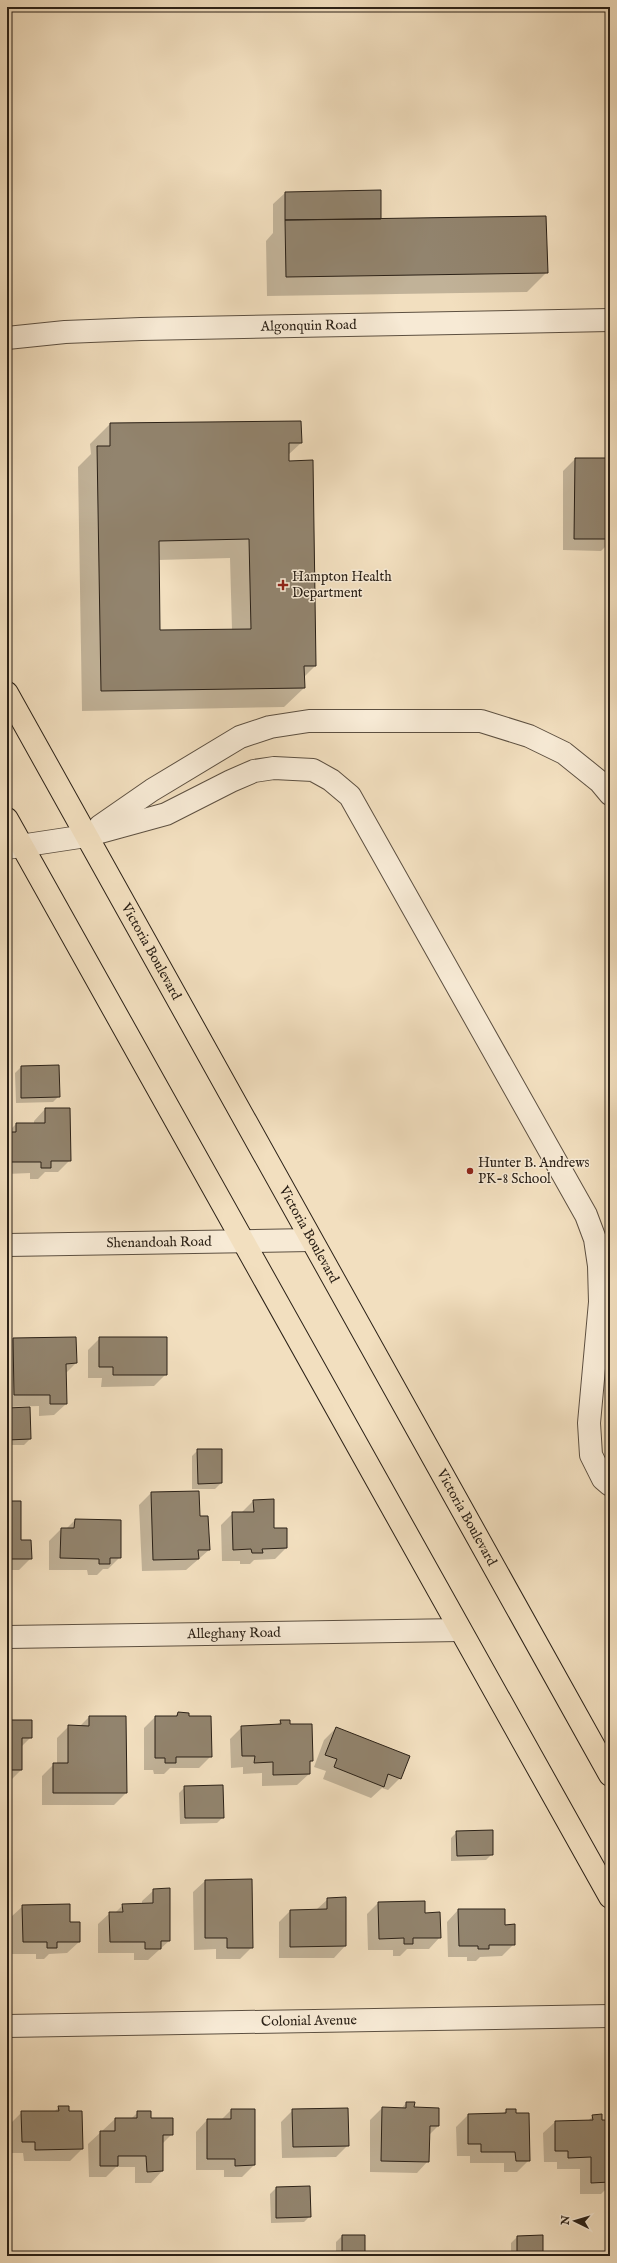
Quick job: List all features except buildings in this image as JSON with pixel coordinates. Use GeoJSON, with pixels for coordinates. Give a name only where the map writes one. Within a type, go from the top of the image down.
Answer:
{"type":"FeatureCollection","features":[{"type":"Feature","properties":{"kind":"main road","name":"Victoria Boulevard"},"geometry":{"type":"LineString","coordinates":[[7,693],[310,1240],[610,1775]]}},
{"type":"Feature","properties":{"kind":"main road"},"geometry":{"type":"LineString","coordinates":[[7,819],[14,847],[245,1242],[610,1897]]}},
{"type":"Feature","properties":{"kind":"street","name":"Algonquin Road"},"geometry":{"type":"LineString","coordinates":[[7,338],[65,332],[141,329],[610,320]]}},
{"type":"Feature","properties":{"kind":"street"},"geometry":{"type":"LineString","coordinates":[[86,836],[152,790],[240,737],[270,727],[309,721],[481,721],[529,736],[564,753],[600,782],[610,794]]}},
{"type":"Feature","properties":{"kind":"street"},"geometry":{"type":"LineString","coordinates":[[14,847],[86,836],[166,814],[231,781],[254,772],[274,768],[313,770],[331,780],[350,796],[586,1215],[595,1239],[599,1266],[600,1302],[589,1423],[591,1454],[602,1479],[610,1485]]}},
{"type":"Feature","properties":{"kind":"street","name":"Shenandoah Road"},"geometry":{"type":"LineString","coordinates":[[7,1245],[310,1240]]}},
{"type":"Feature","properties":{"kind":"street","name":"Alleghany Road"},"geometry":{"type":"LineString","coordinates":[[7,1637],[460,1630]]}},
{"type":"Feature","properties":{"kind":"street","name":"Colonial Avenue"},"geometry":{"type":"LineString","coordinates":[[7,2026],[610,2016]]}},
{"type":"Feature","properties":{"kind":"place","name":"Hampton Health Department"},"geometry":{"type":"Point","coordinates":[283,585]}},
{"type":"Feature","properties":{"kind":"place","name":"Hunter B. Andrews PK-8 School"},"geometry":{"type":"Point","coordinates":[470,1171]}}]}
